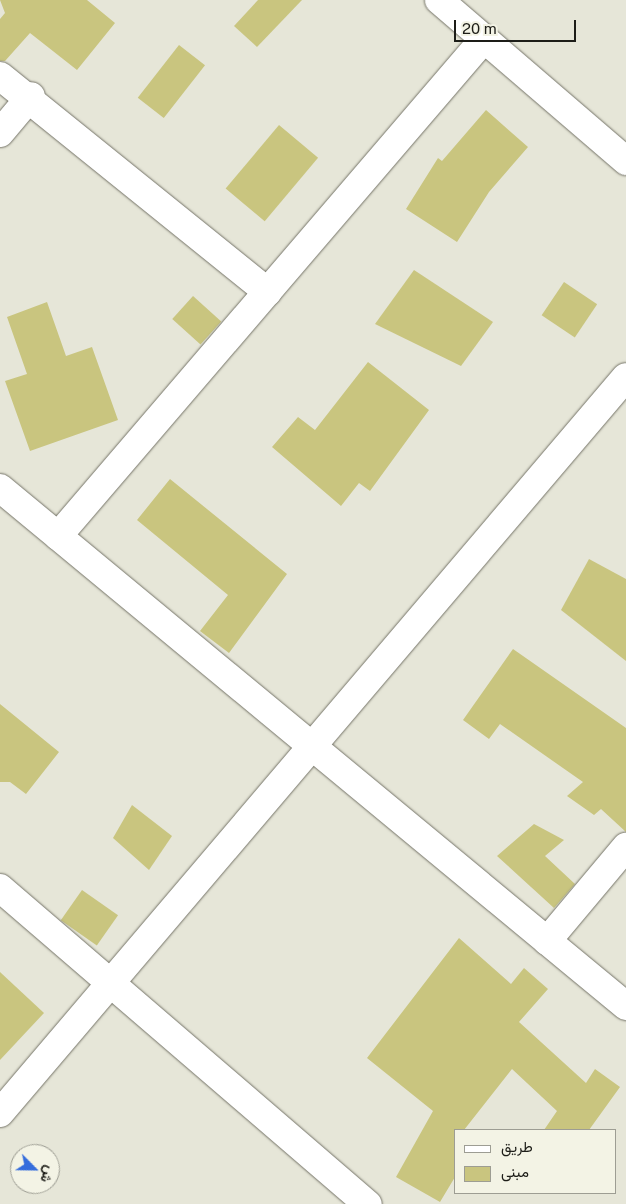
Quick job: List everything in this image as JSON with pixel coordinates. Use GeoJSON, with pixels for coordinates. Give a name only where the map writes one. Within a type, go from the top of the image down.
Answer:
{"type":"FeatureCollection","features":[{"type":"Feature","properties":{"kind":"street"},"geometry":{"type":"LineString","coordinates":[[439,0],[626,161]]}},
{"type":"Feature","properties":{"kind":"street"},"geometry":{"type":"LineString","coordinates":[[58,536],[484,39]]}},
{"type":"Feature","properties":{"kind":"street"},"geometry":{"type":"LineString","coordinates":[[0,76],[30,98],[268,292]]}},
{"type":"Feature","properties":{"kind":"street"},"geometry":{"type":"LineString","coordinates":[[0,133],[30,98]]}},
{"type":"Feature","properties":{"kind":"street"},"geometry":{"type":"LineString","coordinates":[[0,1113],[112,984],[626,377]]}},
{"type":"Feature","properties":{"kind":"street"},"geometry":{"type":"LineString","coordinates":[[0,488],[626,1006]]}},
{"type":"Feature","properties":{"kind":"street"},"geometry":{"type":"LineString","coordinates":[[547,941],[626,847]]}},
{"type":"Feature","properties":{"kind":"street"},"geometry":{"type":"LineString","coordinates":[[0,888],[368,1204]]}},
{"type":"Feature","properties":{"kind":"building"},"geometry":{"type":"Polygon","coordinates":[[[0,0],[87,0],[115,23],[77,70],[30,33],[5,61],[0,61],[0,19],[5,13],[0,0]]]}},
{"type":"Feature","properties":{"kind":"building"},"geometry":{"type":"Polygon","coordinates":[[[258,0],[302,0],[257,47],[234,26],[258,0]]]}},
{"type":"Feature","properties":{"kind":"building"},"geometry":{"type":"Polygon","coordinates":[[[179,45],[205,65],[164,118],[138,98],[179,45]]]}},
{"type":"Feature","properties":{"kind":"building"},"geometry":{"type":"Polygon","coordinates":[[[486,110],[528,147],[489,192],[457,242],[406,209],[438,158],[442,161],[486,110]]]}},
{"type":"Feature","properties":{"kind":"building"},"geometry":{"type":"Polygon","coordinates":[[[279,125],[318,158],[265,221],[226,189],[279,125]]]}},
{"type":"Feature","properties":{"kind":"building"},"geometry":{"type":"Polygon","coordinates":[[[414,270],[493,322],[461,366],[375,324],[414,270]]]}},
{"type":"Feature","properties":{"kind":"building"},"geometry":{"type":"Polygon","coordinates":[[[564,282],[597,304],[575,338],[542,315],[564,282]]]}},
{"type":"Feature","properties":{"kind":"building"},"geometry":{"type":"Polygon","coordinates":[[[193,296],[221,321],[200,344],[172,319],[193,296]]]}},
{"type":"Feature","properties":{"kind":"building"},"geometry":{"type":"Polygon","coordinates":[[[47,302],[66,356],[92,347],[118,420],[30,451],[5,381],[27,374],[7,317],[47,302]]]}},
{"type":"Feature","properties":{"kind":"building"},"geometry":{"type":"Polygon","coordinates":[[[368,362],[429,410],[370,491],[359,483],[341,506],[272,447],[298,417],[315,430],[368,362]]]}},
{"type":"Feature","properties":{"kind":"building"},"geometry":{"type":"Polygon","coordinates":[[[170,479],[287,574],[229,653],[200,631],[228,595],[137,520],[170,479]]]}},
{"type":"Feature","properties":{"kind":"building"},"geometry":{"type":"Polygon","coordinates":[[[589,559],[626,579],[626,661],[561,610],[589,559]]]}},
{"type":"Feature","properties":{"kind":"building"},"geometry":{"type":"Polygon","coordinates":[[[513,649],[626,728],[626,832],[601,809],[594,815],[567,796],[583,782],[500,724],[489,739],[463,720],[513,649]]]}},
{"type":"Feature","properties":{"kind":"building"},"geometry":{"type":"Polygon","coordinates":[[[0,704],[59,752],[26,794],[10,782],[0,782],[0,704]]]}},
{"type":"Feature","properties":{"kind":"building"},"geometry":{"type":"Polygon","coordinates":[[[132,805],[172,836],[149,870],[113,838],[132,805]]]}},
{"type":"Feature","properties":{"kind":"building"},"geometry":{"type":"Polygon","coordinates":[[[534,824],[564,840],[545,856],[575,884],[554,908],[497,856],[534,824]]]}},
{"type":"Feature","properties":{"kind":"building"},"geometry":{"type":"Polygon","coordinates":[[[82,890],[118,915],[97,946],[61,920],[82,890]]]}},
{"type":"Feature","properties":{"kind":"building"},"geometry":{"type":"Polygon","coordinates":[[[459,938],[511,984],[524,968],[548,989],[519,1022],[586,1083],[595,1069],[620,1087],[590,1129],[545,1129],[557,1111],[512,1069],[465,1129],[454,1129],[454,1179],[440,1202],[396,1177],[433,1111],[367,1058],[459,938]]]}},
{"type":"Feature","properties":{"kind":"building"},"geometry":{"type":"Polygon","coordinates":[[[0,972],[44,1013],[0,1060],[0,972]]]}}]}
